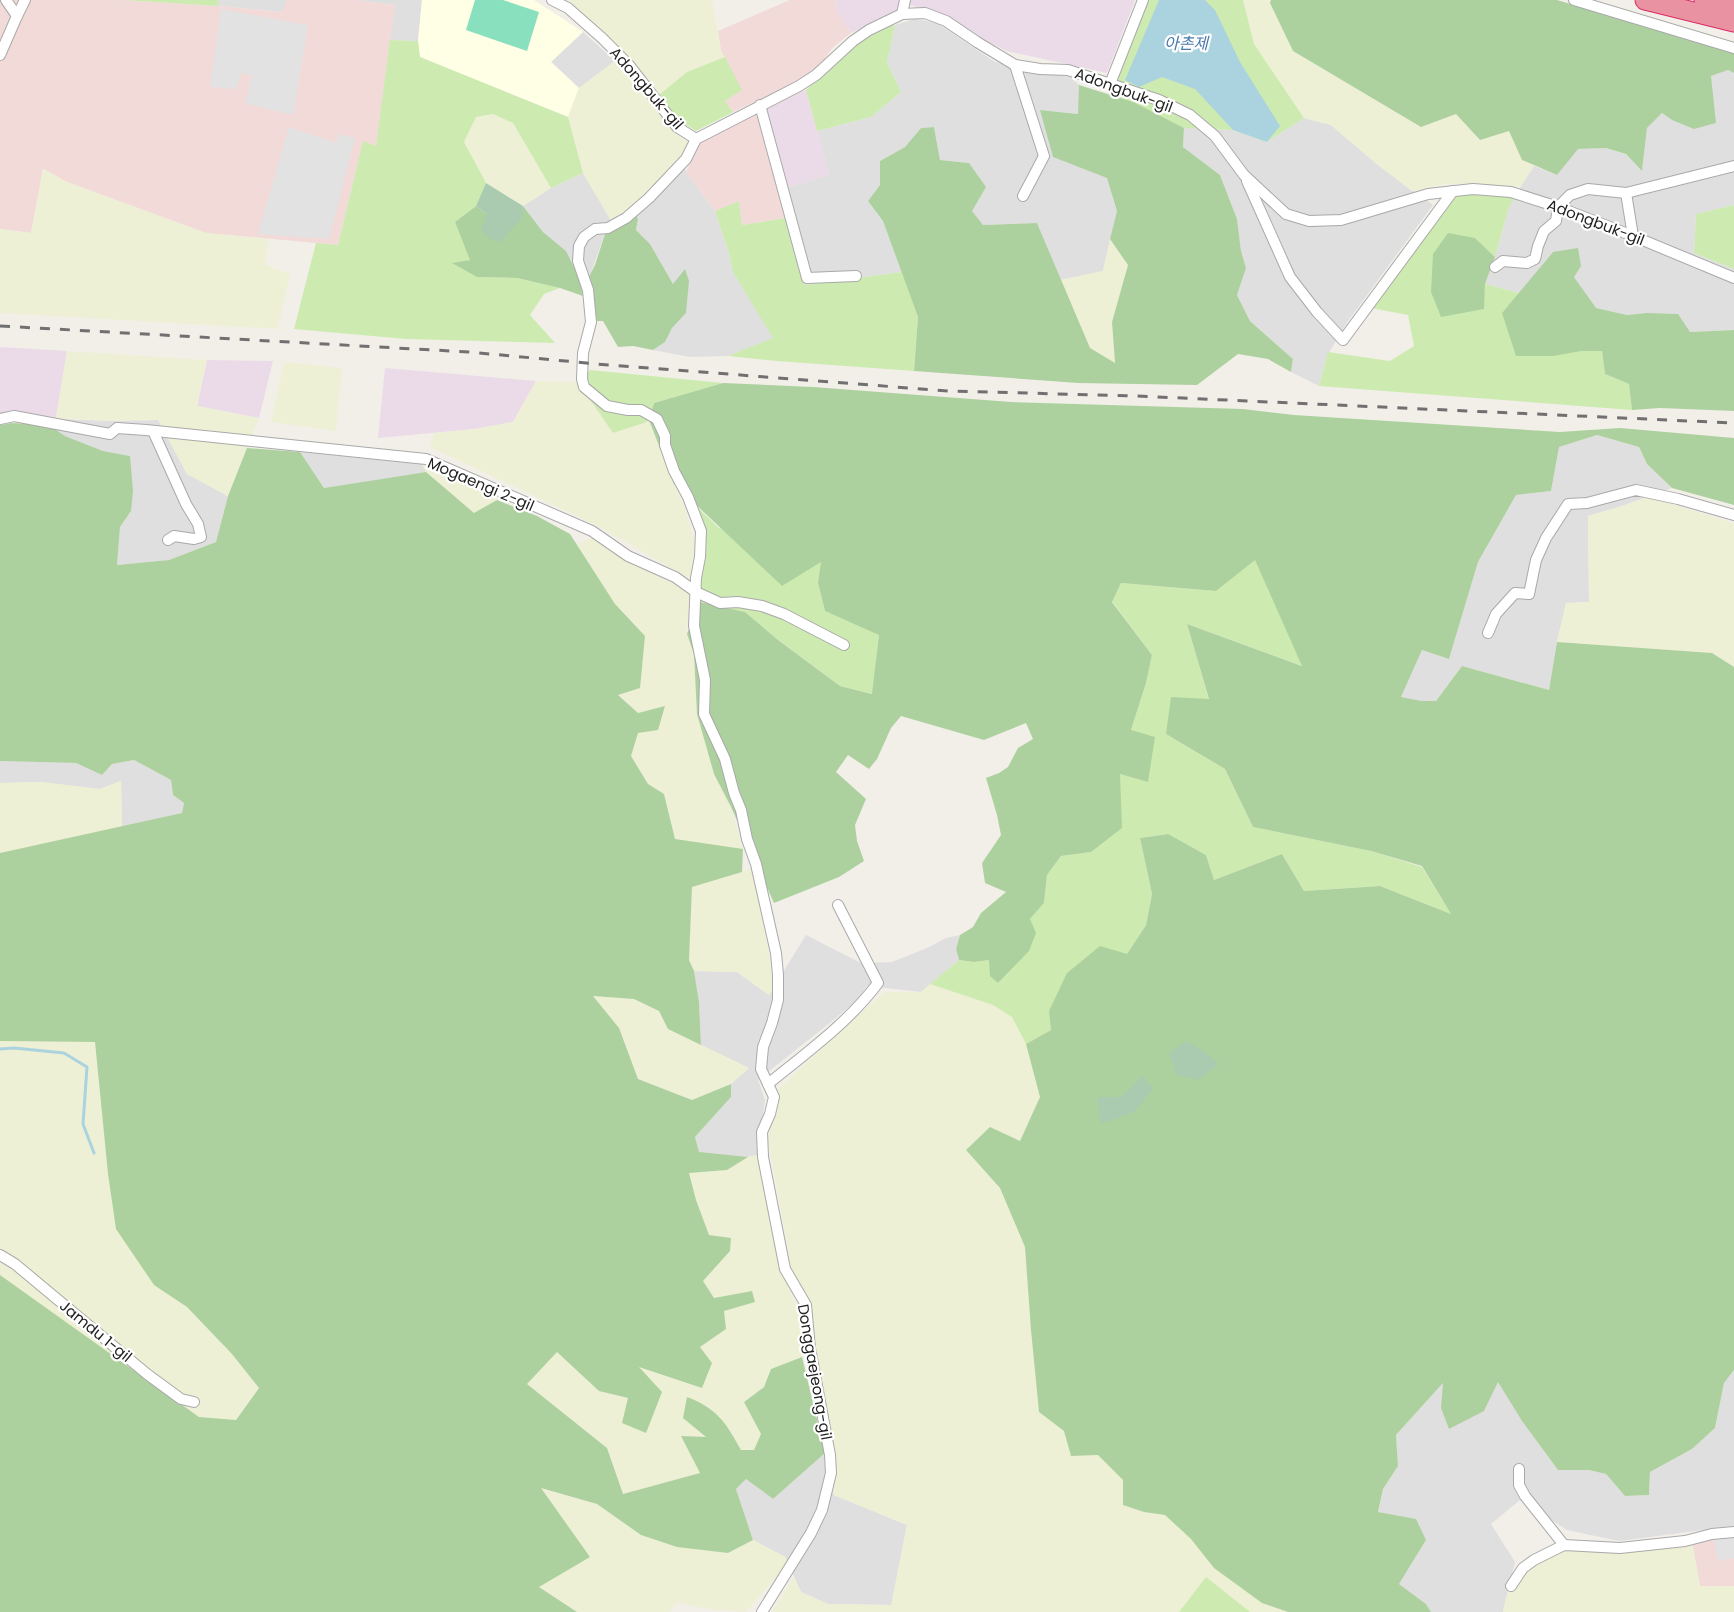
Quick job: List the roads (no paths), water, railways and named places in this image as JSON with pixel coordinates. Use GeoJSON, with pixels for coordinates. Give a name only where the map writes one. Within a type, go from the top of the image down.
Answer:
{"type":"FeatureCollection","features":[{"type":"Feature","properties":{"kind":"highway"},"geometry":{"type":"LineString","coordinates":[[1704,0],[1734,8]]}},
{"type":"Feature","properties":{"kind":"highway"},"geometry":{"type":"LineString","coordinates":[[1650,1],[1734,22]]}},
{"type":"Feature","properties":{"kind":"highway"},"geometry":{"type":"LineString","coordinates":[[1650,1],[1734,33]]}},
{"type":"Feature","properties":{"kind":"street"},"geometry":{"type":"LineString","coordinates":[[6,0],[17,16]]}},
{"type":"Feature","properties":{"kind":"street"},"geometry":{"type":"LineString","coordinates":[[0,55],[25,0]]}},
{"type":"Feature","properties":{"kind":"street","name":"Adongbuk-gil"},"geometry":{"type":"LineString","coordinates":[[552,0],[568,8],[629,64],[677,127],[696,139]]}},
{"type":"Feature","properties":{"kind":"street"},"geometry":{"type":"LineString","coordinates":[[902,14],[905,0]]}},
{"type":"Feature","properties":{"kind":"street"},"geometry":{"type":"LineString","coordinates":[[1110,84],[1143,0]]}},
{"type":"Feature","properties":{"kind":"street"},"geometry":{"type":"LineString","coordinates":[[1574,0],[1734,48]]}},
{"type":"Feature","properties":{"kind":"street","name":"Adongbuk-gil"},"geometry":{"type":"LineString","coordinates":[[696,592],[701,531],[688,497],[674,471],[665,446],[665,436],[658,419],[641,410],[628,410],[607,406],[584,387],[582,378],[583,353],[591,322],[588,290],[578,261],[579,246],[584,237],[595,229],[608,228],[626,218],[649,198],[686,159],[696,139],[806,82],[853,40],[902,14],[925,13],[946,21],[1015,65],[1040,69],[1068,70],[1159,100],[1190,115],[1215,136],[1244,175],[1286,214],[1309,222],[1341,220],[1428,194],[1473,189],[1511,192],[1558,206],[1734,278]]}},
{"type":"Feature","properties":{"kind":"street"},"geometry":{"type":"LineString","coordinates":[[1015,65],[1044,156],[1023,196]]}},
{"type":"Feature","properties":{"kind":"street"},"geometry":{"type":"LineString","coordinates":[[760,105],[807,278],[856,276]]}},
{"type":"Feature","properties":{"kind":"street"},"geometry":{"type":"LineString","coordinates":[[1495,267],[1503,261],[1527,263],[1535,259],[1544,231],[1556,220],[1558,206],[1570,194],[1588,189],[1626,192],[1734,166]]}},
{"type":"Feature","properties":{"kind":"street","name":"Adongbuk-gil"},"geometry":{"type":"LineString","coordinates":[[1244,175],[1290,276],[1343,340],[1453,191]]}},
{"type":"Feature","properties":{"kind":"street"},"geometry":{"type":"LineString","coordinates":[[1626,192],[1633,236]]}},
{"type":"Feature","properties":{"kind":"street","name":"Mogaengi 2-gil"},"geometry":{"type":"LineString","coordinates":[[0,419],[14,416],[110,434],[117,428],[153,430],[426,459],[592,531],[628,556],[675,577],[696,592],[720,603],[738,602],[762,606],[784,614],[844,645]]}},
{"type":"Feature","properties":{"kind":"street"},"geometry":{"type":"LineString","coordinates":[[153,430],[186,504],[198,524],[201,537],[194,539],[174,536],[168,540]]}},
{"type":"Feature","properties":{"kind":"street"},"geometry":{"type":"LineString","coordinates":[[1488,633],[1496,614],[1515,593],[1529,594],[1536,560],[1546,538],[1568,504],[1587,503],[1636,490],[1678,499],[1734,515]]}},
{"type":"Feature","properties":{"kind":"street","name":"Donggaejeong-gil"},"geometry":{"type":"LineString","coordinates":[[696,592],[694,626],[705,680],[704,714],[725,759],[734,793],[741,810],[756,864],[775,948],[778,1000],[763,1047],[761,1069],[774,1097],[770,1114],[762,1132],[763,1157],[786,1269],[806,1305],[810,1348],[830,1455],[831,1473],[822,1510],[811,1533],[762,1612]]}},
{"type":"Feature","properties":{"kind":"street"},"geometry":{"type":"LineString","coordinates":[[768,1084],[864,1002],[878,983],[838,906]]}},
{"type":"Feature","properties":{"kind":"street","name":"Jamdu 1-gil"},"geometry":{"type":"LineString","coordinates":[[0,1255],[15,1264],[147,1374],[181,1399],[194,1402]]}},
{"type":"Feature","properties":{"kind":"street"},"geometry":{"type":"LineString","coordinates":[[1520,1469],[1519,1485],[1525,1496],[1564,1545]]}},
{"type":"Feature","properties":{"kind":"street"},"geometry":{"type":"LineString","coordinates":[[1511,1586],[1523,1568],[1534,1560],[1564,1545],[1620,1548],[1734,1532]]}},
{"type":"Feature","properties":{"kind":"water","name":"아촌제"},"geometry":{"type":"Polygon","coordinates":[[[1159,0],[1205,0],[1215,10],[1240,62],[1280,126],[1267,142],[1233,130],[1195,89],[1162,77],[1139,87],[1125,80],[1159,0]]]}},
{"type":"Feature","properties":{"kind":"waterway"},"geometry":{"type":"LineString","coordinates":[[0,1049],[14,1048],[64,1053],[87,1067],[83,1124],[94,1153]]}},
{"type":"Feature","properties":{"kind":"railway"},"geometry":{"type":"LineString","coordinates":[[0,326],[469,352],[597,364],[948,391],[1137,396],[1734,423]]}}]}
